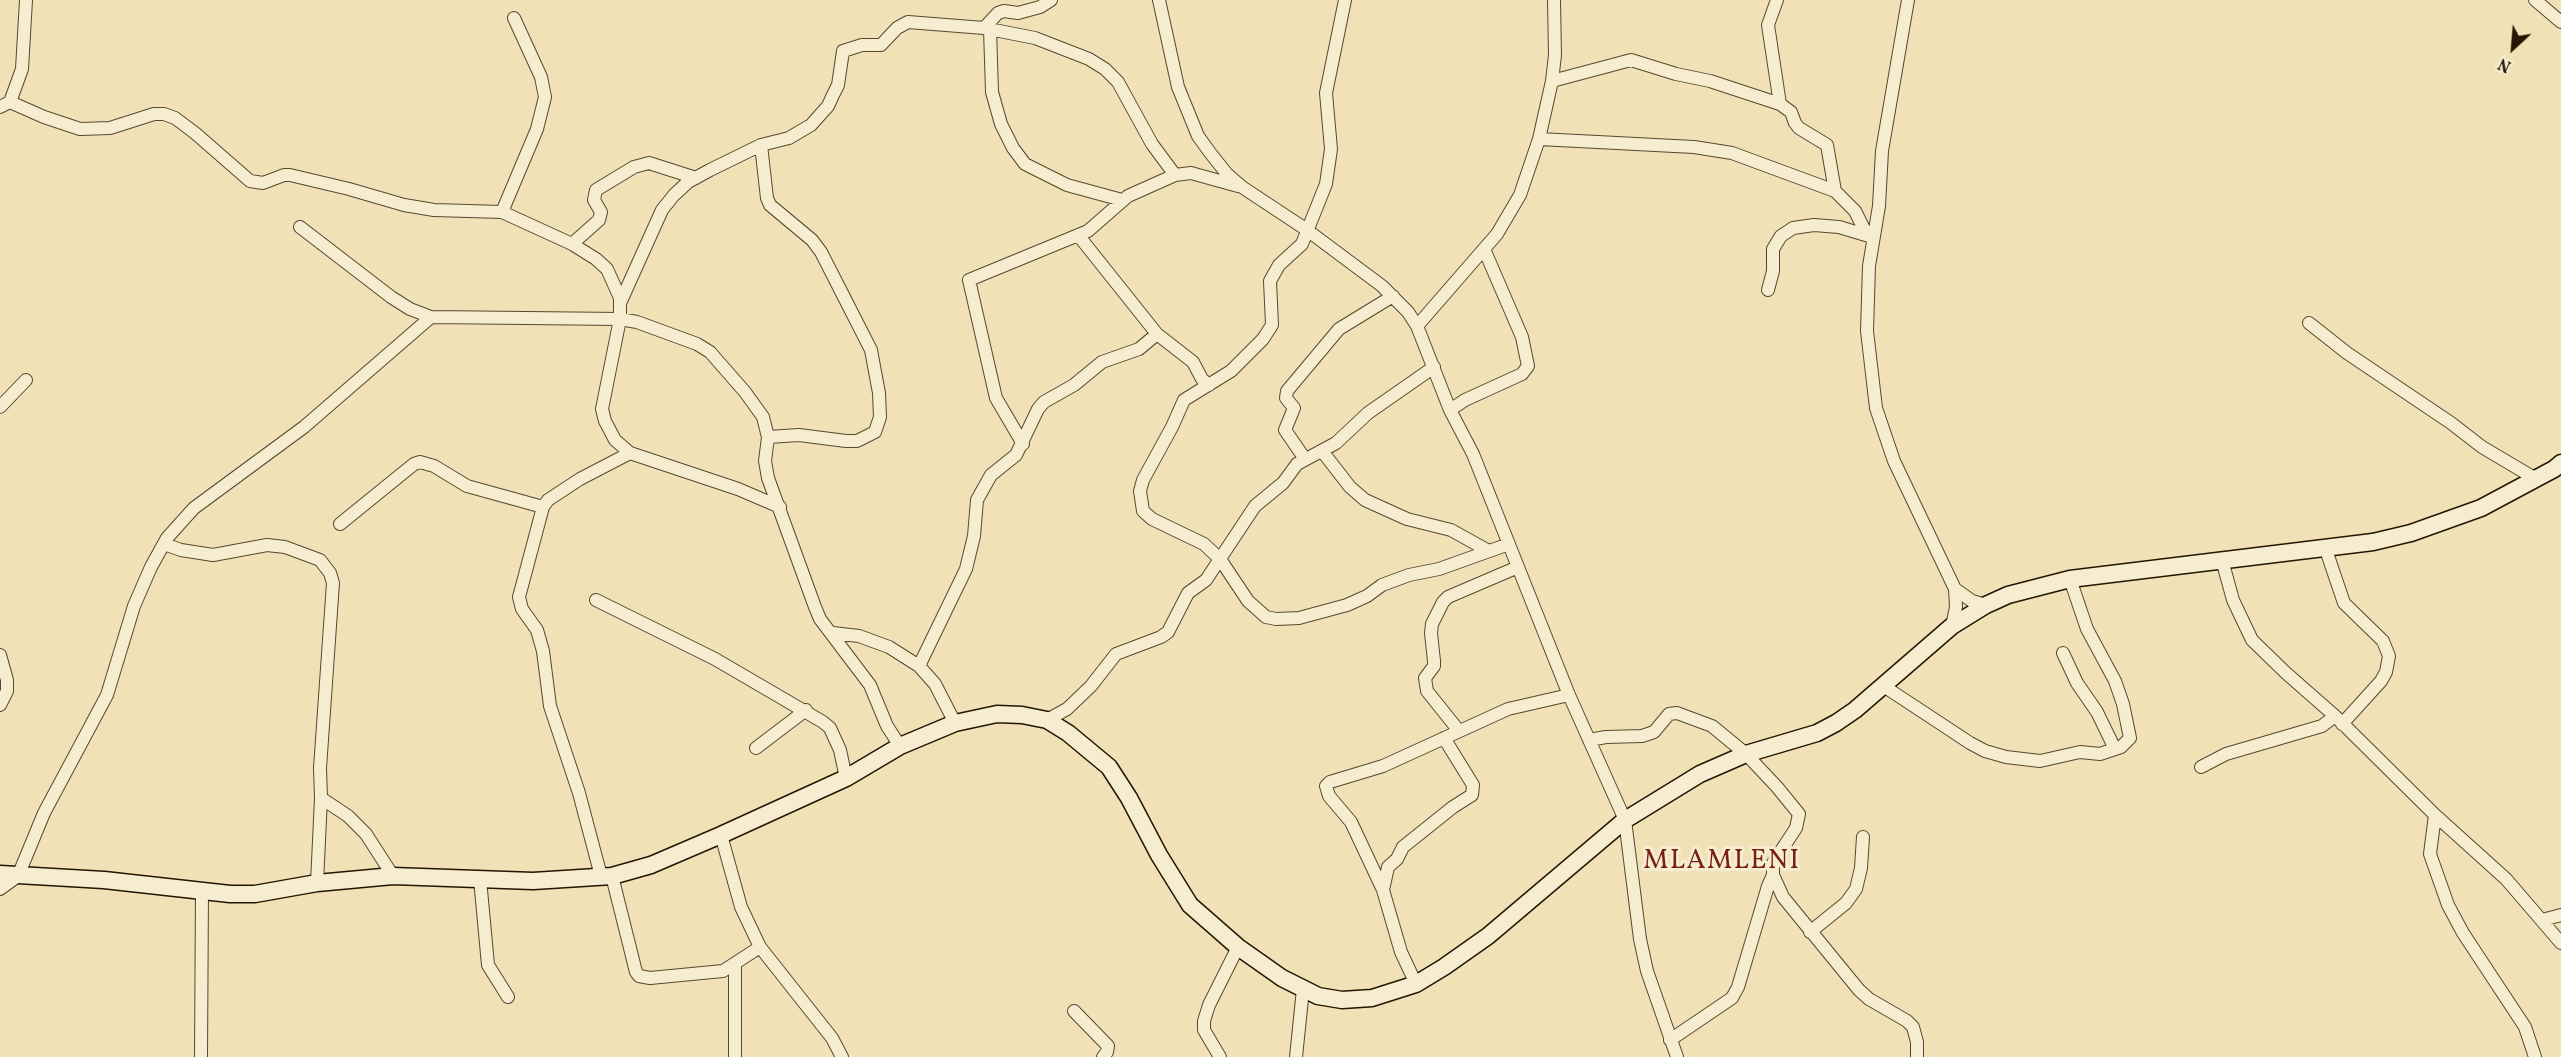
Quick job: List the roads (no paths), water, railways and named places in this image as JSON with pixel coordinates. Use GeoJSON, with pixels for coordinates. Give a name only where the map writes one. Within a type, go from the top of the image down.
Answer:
{"type":"FeatureCollection","features":[{"type":"Feature","properties":{"kind":"main road"},"geometry":{"type":"LineString","coordinates":[[0,874],[104,880],[255,894],[317,883],[393,876],[533,880],[606,876],[651,865],[721,835],[846,778],[900,746],[955,723],[998,714],[1022,714],[1047,720],[1068,733],[1109,767],[1190,905],[1238,947],[1282,978],[1318,996],[1342,1000],[1372,998],[1416,984],[1488,936],[1625,820],[1700,774],[1746,754],[1817,733],[1855,710],[1952,626],[1986,604],[2070,579],[2373,542],[2411,533],[2481,508],[2561,463]]}},
{"type":"Feature","properties":{"kind":"street"},"geometry":{"type":"LineString","coordinates":[[26,0],[22,69],[5,104],[80,129],[110,128],[154,114],[165,114],[176,118],[245,178],[256,183],[290,176],[349,189],[404,205],[434,210],[502,212],[572,244],[596,259],[607,269],[618,290],[620,305],[620,319],[602,409],[604,420],[615,440],[630,453],[738,489],[780,507]]}},
{"type":"Feature","properties":{"kind":"street"},"geometry":{"type":"LineString","coordinates":[[1051,0],[1040,7],[1018,13],[998,12],[987,29],[993,92],[1001,124],[1013,148],[1025,164],[1067,185],[1122,200]]}},
{"type":"Feature","properties":{"kind":"street"},"geometry":{"type":"LineString","coordinates":[[1159,0],[1178,87],[1198,136],[1227,174],[1242,187],[1308,230],[1393,296],[1417,326],[1450,410],[1473,454],[1569,695],[1625,820],[1640,939],[1677,1057]]}},
{"type":"Feature","properties":{"kind":"street"},"geometry":{"type":"LineString","coordinates":[[1345,0],[1326,93],[1326,107],[1330,123],[1329,167],[1320,200],[1302,244],[1279,265],[1270,281],[1272,317],[1268,332],[1232,371],[1184,400],[1172,428],[1143,480],[1140,500],[1143,511],[1152,519],[1196,539],[1220,559],[1248,601],[1266,617],[1276,619],[1299,618],[1347,605],[1382,585],[1408,575],[1439,569],[1509,544]]}},
{"type":"Feature","properties":{"kind":"street"},"geometry":{"type":"LineString","coordinates":[[1417,326],[1484,249],[1508,218],[1520,195],[1539,139],[1552,81],[1555,55],[1554,0]]}},
{"type":"Feature","properties":{"kind":"street"},"geometry":{"type":"LineString","coordinates":[[1777,0],[1768,25],[1780,104]]}},
{"type":"Feature","properties":{"kind":"street"},"geometry":{"type":"LineString","coordinates":[[1908,0],[1887,109],[1878,206],[1870,236],[1866,331],[1876,408],[1894,460],[1955,589],[1956,607],[1952,626]]}},
{"type":"Feature","properties":{"kind":"street"},"geometry":{"type":"LineString","coordinates":[[2535,0],[2561,22]]}},
{"type":"Feature","properties":{"kind":"street"},"geometry":{"type":"LineString","coordinates":[[502,212],[537,129],[545,97],[541,77],[514,18]]}},
{"type":"Feature","properties":{"kind":"street"},"geometry":{"type":"LineString","coordinates":[[620,305],[662,210],[675,195],[696,177],[761,145],[789,138],[811,125],[828,106],[837,85],[843,51],[861,45],[881,45],[897,28],[908,22],[987,29],[1035,38],[1089,59],[1105,69],[1118,82],[1152,144],[1175,175]]}},
{"type":"Feature","properties":{"kind":"street"},"geometry":{"type":"LineString","coordinates":[[1552,81],[1635,60],[1780,104],[1791,112],[1799,128],[1827,145],[1835,191]]}},
{"type":"Feature","properties":{"kind":"street"},"geometry":{"type":"LineString","coordinates":[[1539,139],[1599,140],[1712,149],[1732,153],[1835,191],[1855,211],[1870,236]]}},
{"type":"Feature","properties":{"kind":"street"},"geometry":{"type":"LineString","coordinates":[[761,145],[766,198],[770,205],[812,240],[821,252],[871,350],[879,393],[880,417],[875,432],[857,441],[799,435],[768,437]]}},
{"type":"Feature","properties":{"kind":"street"},"geometry":{"type":"LineString","coordinates":[[572,244],[599,220],[601,213],[594,200],[596,190],[634,167],[649,163],[696,177]]}},
{"type":"Feature","properties":{"kind":"street"},"geometry":{"type":"LineString","coordinates":[[1023,444],[996,398],[969,280],[1088,231],[1122,200],[1175,175],[1191,173],[1242,187]]}},
{"type":"Feature","properties":{"kind":"street"},"geometry":{"type":"LineString","coordinates":[[1768,290],[1773,271],[1773,249],[1786,232],[1814,225],[1846,228],[1870,236]]}},
{"type":"Feature","properties":{"kind":"street"},"geometry":{"type":"LineString","coordinates":[[300,227],[391,297],[410,309],[431,316],[620,319],[637,322],[704,348],[758,408],[768,437],[765,461],[768,478],[814,607],[820,619],[870,685],[887,726],[900,746]]}},
{"type":"Feature","properties":{"kind":"street"},"geometry":{"type":"LineString","coordinates":[[1078,235],[1157,334],[1193,362],[1200,376],[1209,385]]}},
{"type":"Feature","properties":{"kind":"street"},"geometry":{"type":"LineString","coordinates":[[1450,410],[1465,400],[1522,374],[1528,366],[1522,337],[1484,249]]}},
{"type":"Feature","properties":{"kind":"street"},"geometry":{"type":"LineString","coordinates":[[1305,459],[1285,430],[1294,408],[1286,398],[1287,391],[1339,329],[1393,296]]}},
{"type":"Feature","properties":{"kind":"street"},"geometry":{"type":"LineString","coordinates":[[0,889],[18,876],[44,813],[106,695],[134,606],[164,544],[194,508],[304,427],[431,316]]}},
{"type":"Feature","properties":{"kind":"street"},"geometry":{"type":"LineString","coordinates":[[2309,323],[2347,353],[2451,423],[2482,447],[2536,479]]}},
{"type":"Feature","properties":{"kind":"street"},"geometry":{"type":"LineString","coordinates":[[920,666],[966,569],[974,536],[977,500],[981,491],[991,475],[1016,455],[1038,409],[1044,402],[1074,385],[1102,362],[1138,349],[1157,334]]}},
{"type":"Feature","properties":{"kind":"street"},"geometry":{"type":"LineString","coordinates":[[1047,720],[1067,709],[1091,686],[1116,654],[1161,637],[1168,632],[1188,593],[1206,580],[1255,506],[1283,483],[1297,464],[1349,433],[1368,413],[1434,367]]}},
{"type":"Feature","properties":{"kind":"street"},"geometry":{"type":"LineString","coordinates":[[0,407],[26,380]]}},
{"type":"Feature","properties":{"kind":"street"},"geometry":{"type":"LineString","coordinates":[[1322,451],[1350,487],[1365,500],[1407,519],[1451,530],[1487,550]]}},
{"type":"Feature","properties":{"kind":"street"},"geometry":{"type":"LineString","coordinates":[[630,453],[557,492],[543,507],[519,597],[522,609],[537,630],[550,706],[636,972],[639,976],[650,978],[723,971],[760,947]]}},
{"type":"Feature","properties":{"kind":"street"},"geometry":{"type":"LineString","coordinates":[[340,524],[414,464],[420,462],[434,466],[466,486],[543,507]]}},
{"type":"Feature","properties":{"kind":"street"},"geometry":{"type":"LineString","coordinates":[[164,544],[181,550],[213,555],[267,545],[285,547],[320,560],[330,573],[333,583],[320,768],[317,883]]}},
{"type":"Feature","properties":{"kind":"street"},"geometry":{"type":"LineString","coordinates":[[2202,768],[2233,752],[2338,720],[2381,681],[2386,672],[2389,656],[2383,641],[2344,603],[2325,547]]}},
{"type":"Feature","properties":{"kind":"street"},"geometry":{"type":"LineString","coordinates":[[2222,560],[2233,600],[2252,640],[2506,879],[2561,943]]}},
{"type":"Feature","properties":{"kind":"street"},"geometry":{"type":"LineString","coordinates":[[1459,731],[1427,691],[1425,678],[1434,666],[1432,624],[1448,597],[1518,567]]}},
{"type":"Feature","properties":{"kind":"street"},"geometry":{"type":"LineString","coordinates":[[1882,685],[1985,751],[2006,757],[2040,761],[2080,752],[2100,754],[2115,749],[2130,738],[2123,704],[2115,681],[2087,629],[2070,579]]}},
{"type":"Feature","properties":{"kind":"street"},"geometry":{"type":"LineString","coordinates":[[1955,589],[1972,601],[1986,604]]}},
{"type":"Feature","properties":{"kind":"street"},"geometry":{"type":"LineString","coordinates":[[596,600],[715,659],[806,710],[830,728],[840,750],[846,778]]}},
{"type":"Feature","properties":{"kind":"street"},"geometry":{"type":"LineString","coordinates":[[832,633],[859,636],[889,647],[920,666],[935,684],[955,723]]}},
{"type":"Feature","properties":{"kind":"street"},"geometry":{"type":"LineString","coordinates":[[2063,653],[2077,683],[2097,712],[2115,749]]}},
{"type":"Feature","properties":{"kind":"street"},"geometry":{"type":"LineString","coordinates":[[0,655],[7,680],[7,691],[0,705]]}},
{"type":"Feature","properties":{"kind":"street"},"geometry":{"type":"LineString","coordinates":[[1416,984],[1401,952],[1383,890],[1351,822],[1333,802],[1326,786],[1336,779],[1383,766],[1508,709],[1569,695]]}},
{"type":"Feature","properties":{"kind":"street"},"geometry":{"type":"LineString","coordinates":[[756,748],[806,710]]}},
{"type":"Feature","properties":{"kind":"street"},"geometry":{"type":"LineString","coordinates":[[1589,740],[1642,736],[1654,732],[1669,714],[1677,713],[1712,726],[1746,754],[1800,814],[1796,828],[1773,863],[1773,875],[1783,897],[1864,994],[1913,1027],[1917,1042],[1917,1057]]}},
{"type":"Feature","properties":{"kind":"street"},"geometry":{"type":"LineString","coordinates":[[1383,890],[1388,867],[1397,859],[1403,848],[1453,807],[1469,797],[1473,791],[1468,777],[1444,738]]}},
{"type":"Feature","properties":{"kind":"street"},"geometry":{"type":"LineString","coordinates":[[321,798],[348,816],[366,834],[393,876]]}},
{"type":"Feature","properties":{"kind":"street"},"geometry":{"type":"LineString","coordinates":[[2436,815],[2430,854],[2448,905],[2463,933],[2525,1027],[2535,1057]]}},
{"type":"Feature","properties":{"kind":"street"},"geometry":{"type":"LineString","coordinates":[[721,835],[741,907],[760,947],[832,1038],[842,1057]]}},
{"type":"Feature","properties":{"kind":"street"},"geometry":{"type":"LineString","coordinates":[[1810,932],[1846,903],[1856,889],[1861,868],[1863,837]]}},
{"type":"Feature","properties":{"kind":"street"},"geometry":{"type":"LineString","coordinates":[[1670,1040],[1732,998],[1738,987],[1773,875]]}},
{"type":"Feature","properties":{"kind":"street"},"geometry":{"type":"LineString","coordinates":[[480,879],[488,965],[508,997]]}},
{"type":"Feature","properties":{"kind":"street"},"geometry":{"type":"LineString","coordinates":[[201,1057],[202,890]]}},
{"type":"Feature","properties":{"kind":"street"},"geometry":{"type":"LineString","coordinates":[[2542,920],[2561,915]]}},
{"type":"Feature","properties":{"kind":"street"},"geometry":{"type":"LineString","coordinates":[[1220,1057],[1204,1030],[1204,1021],[1209,1005],[1238,947]]}},
{"type":"Feature","properties":{"kind":"street"},"geometry":{"type":"LineString","coordinates":[[735,965],[735,1057]]}},
{"type":"Feature","properties":{"kind":"street"},"geometry":{"type":"LineString","coordinates":[[1296,1057],[1303,989]]}},
{"type":"Feature","properties":{"kind":"street"},"geometry":{"type":"LineString","coordinates":[[1074,1011],[1108,1046],[1107,1052],[1102,1057]]}},
{"type":"Feature","properties":{"kind":"district","name":"MLAMLENI"},"geometry":{"type":"Point","coordinates":[1722,863]}}]}
